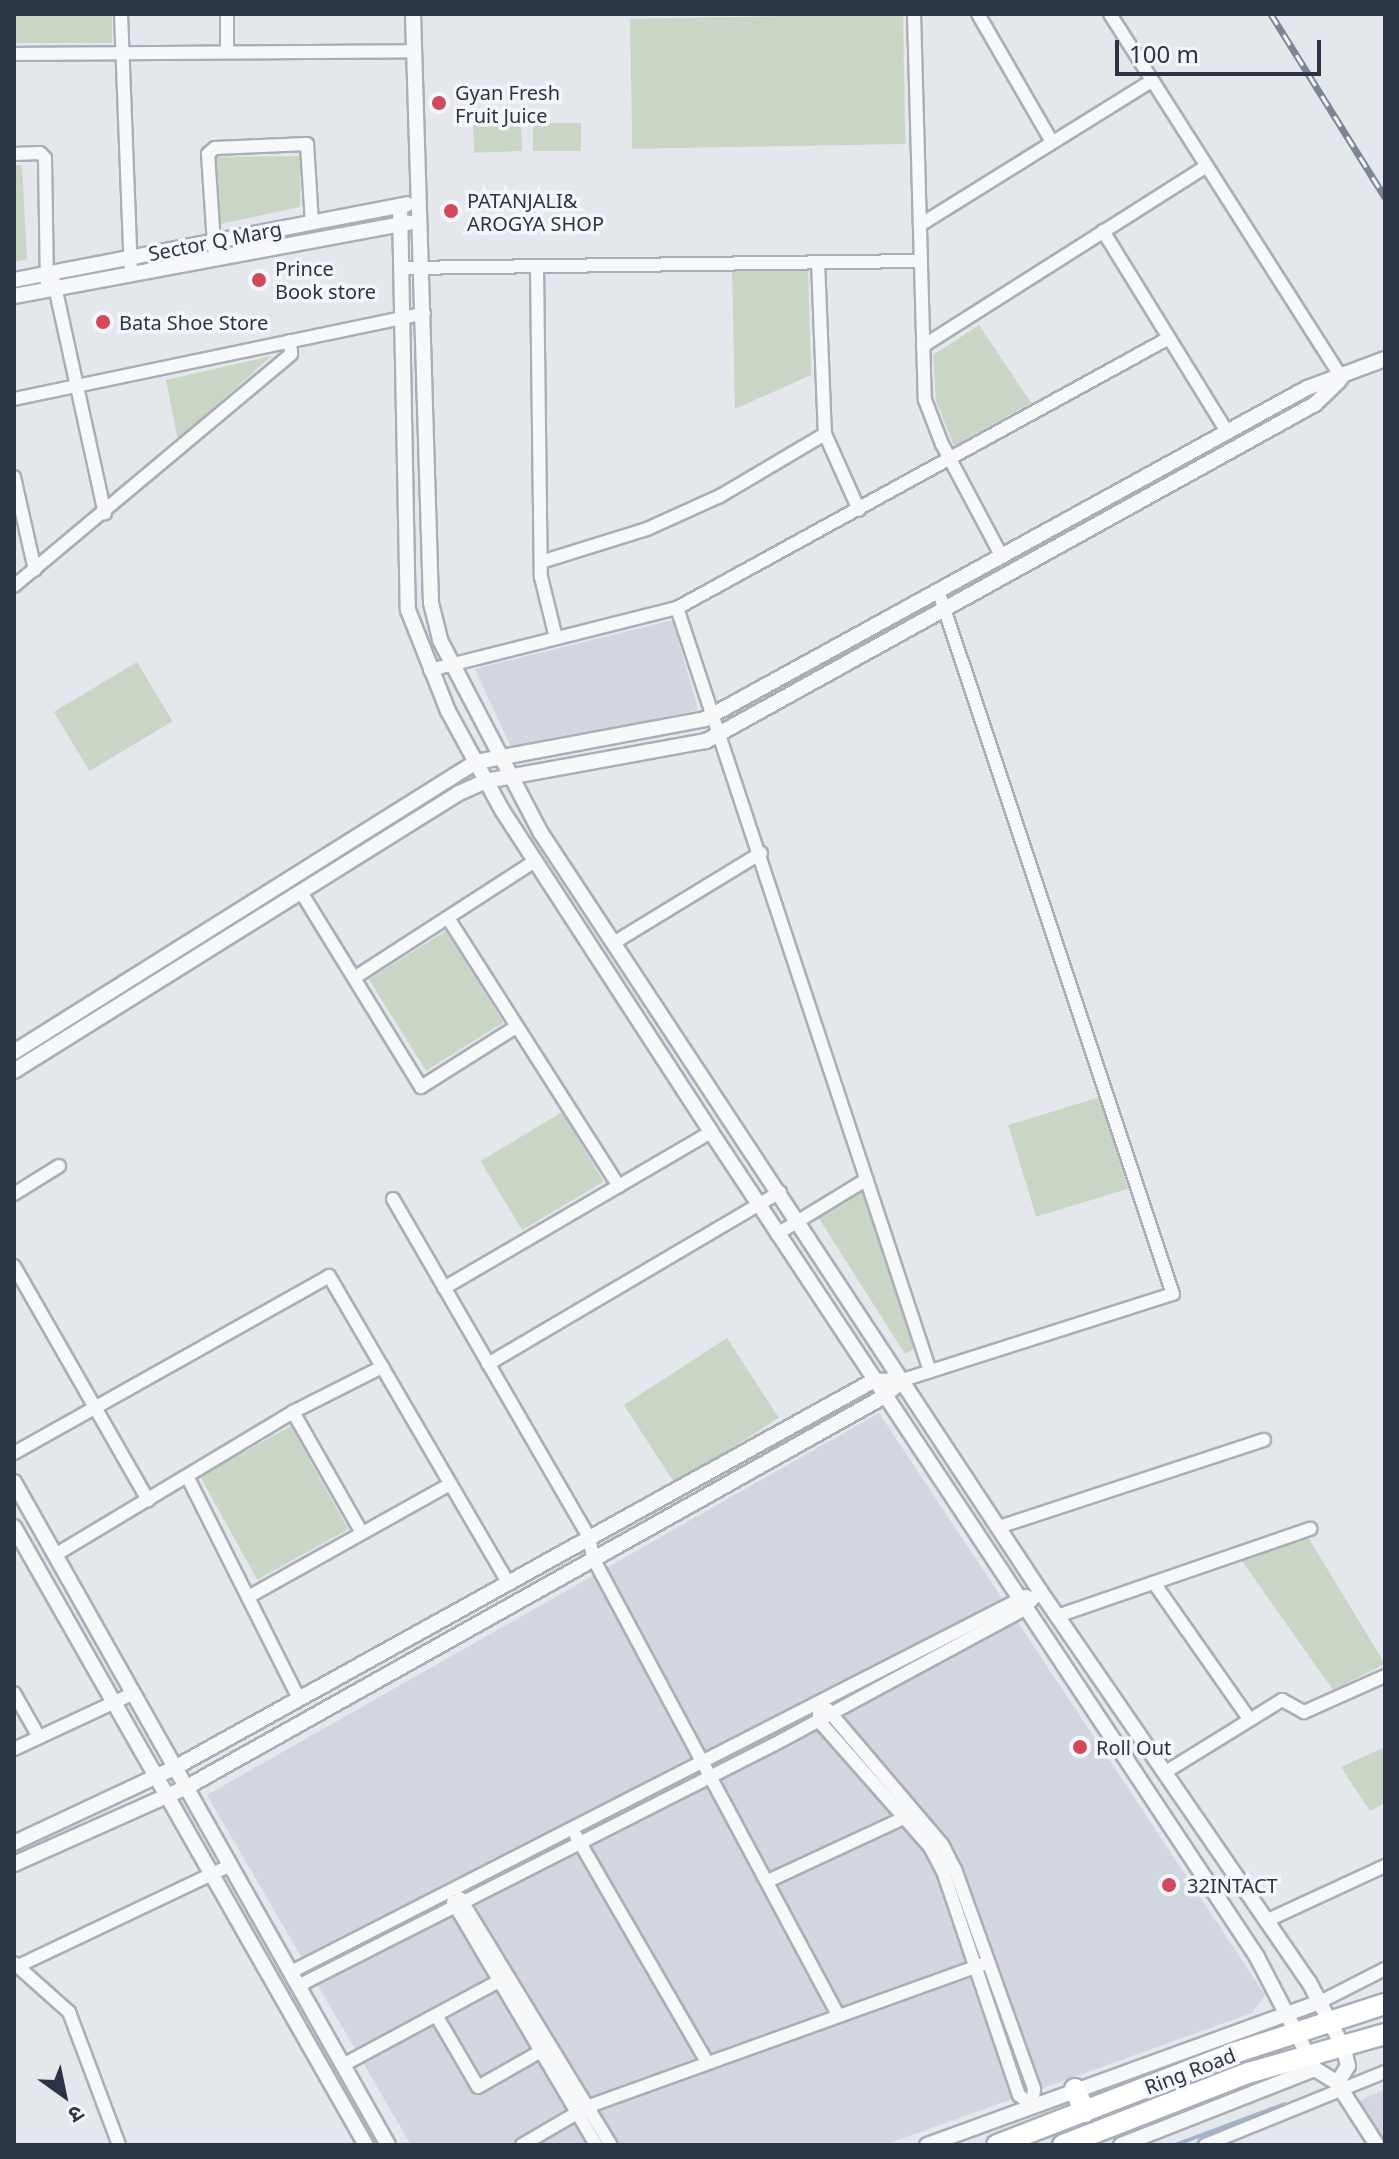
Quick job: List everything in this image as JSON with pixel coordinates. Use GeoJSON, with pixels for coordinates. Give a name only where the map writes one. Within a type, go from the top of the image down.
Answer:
{"type":"FeatureCollection","features":[{"type":"Feature","properties":{"kind":"highway","name":"Ring Road"},"geometry":{"type":"LineString","coordinates":[[997,2145],[1385,2004]]}},
{"type":"Feature","properties":{"kind":"highway","name":"Ring Road"},"geometry":{"type":"LineString","coordinates":[[1063,2145],[1248,2073],[1311,2063],[1385,2034]]}},
{"type":"Feature","properties":{"kind":"highway"},"geometry":{"type":"LineString","coordinates":[[1075,2089],[1085,2112]]}},
{"type":"Feature","properties":{"kind":"street"},"geometry":{"type":"LineString","coordinates":[[121,14],[131,275]]}},
{"type":"Feature","properties":{"kind":"street"},"geometry":{"type":"LineString","coordinates":[[227,14],[227,52]]}},
{"type":"Feature","properties":{"kind":"street"},"geometry":{"type":"LineString","coordinates":[[413,14],[416,202],[424,313],[431,603],[453,664],[541,833],[1040,1591],[1268,1920],[1320,2002],[1344,2049],[1348,2066],[1340,2088]]}},
{"type":"Feature","properties":{"kind":"street"},"geometry":{"type":"LineString","coordinates":[[914,14],[925,400],[951,460],[1002,557]]}},
{"type":"Feature","properties":{"kind":"street"},"geometry":{"type":"LineString","coordinates":[[978,14],[1052,142]]}},
{"type":"Feature","properties":{"kind":"street"},"geometry":{"type":"LineString","coordinates":[[1110,14],[1342,378]]}},
{"type":"Feature","properties":{"kind":"street"},"geometry":{"type":"LineString","coordinates":[[14,54],[414,51]]}},
{"type":"Feature","properties":{"kind":"street"},"geometry":{"type":"LineString","coordinates":[[920,225],[1151,81]]}},
{"type":"Feature","properties":{"kind":"street"},"geometry":{"type":"LineString","coordinates":[[215,259],[208,154],[215,148],[307,144],[312,223]]}},
{"type":"Feature","properties":{"kind":"street"},"geometry":{"type":"LineString","coordinates":[[14,154],[40,153],[45,158],[51,290],[78,386],[105,513]]}},
{"type":"Feature","properties":{"kind":"street"},"geometry":{"type":"LineString","coordinates":[[923,346],[1205,167]]}},
{"type":"Feature","properties":{"kind":"street","name":"Sector Q Marg"},"geometry":{"type":"LineString","coordinates":[[14,280],[416,202]]}},
{"type":"Feature","properties":{"kind":"street"},"geometry":{"type":"LineString","coordinates":[[400,206],[405,317],[408,610],[430,670],[476,762],[535,861],[883,1397],[1257,1957],[1311,2063],[1340,2088],[1377,2145]]}},
{"type":"Feature","properties":{"kind":"street"},"geometry":{"type":"LineString","coordinates":[[14,296],[417,221]]}},
{"type":"Feature","properties":{"kind":"street"},"geometry":{"type":"LineString","coordinates":[[1103,231],[1227,432]]}},
{"type":"Feature","properties":{"kind":"street"},"geometry":{"type":"LineString","coordinates":[[404,268],[921,261]]}},
{"type":"Feature","properties":{"kind":"street"},"geometry":{"type":"LineString","coordinates":[[818,262],[825,434],[859,510]]}},
{"type":"Feature","properties":{"kind":"street"},"geometry":{"type":"LineString","coordinates":[[537,266],[541,562],[556,638]]}},
{"type":"Feature","properties":{"kind":"street"},"geometry":{"type":"LineString","coordinates":[[14,399],[424,313]]}},
{"type":"Feature","properties":{"kind":"street"},"geometry":{"type":"LineString","coordinates":[[430,670],[677,608],[1169,338]]}},
{"type":"Feature","properties":{"kind":"street"},"geometry":{"type":"LineString","coordinates":[[14,586],[105,513],[291,354],[290,341]]}},
{"type":"Feature","properties":{"kind":"street"},"geometry":{"type":"LineString","coordinates":[[14,1052],[476,762],[633,735],[715,714],[1307,388],[1342,378],[1385,359]]}},
{"type":"Feature","properties":{"kind":"street"},"geometry":{"type":"LineString","coordinates":[[14,1071],[486,781],[706,741],[1315,404],[1342,378]]}},
{"type":"Feature","properties":{"kind":"street"},"geometry":{"type":"LineString","coordinates":[[541,562],[647,529],[720,496],[825,434]]}},
{"type":"Feature","properties":{"kind":"street"},"geometry":{"type":"LineString","coordinates":[[14,477],[35,570]]}},
{"type":"Feature","properties":{"kind":"street"},"geometry":{"type":"LineString","coordinates":[[14,1843],[176,1767],[873,1381],[903,1380],[1173,1294],[939,593]]}},
{"type":"Feature","properties":{"kind":"street"},"geometry":{"type":"LineString","coordinates":[[677,608],[722,732],[930,1371]]}},
{"type":"Feature","properties":{"kind":"street"},"geometry":{"type":"LineString","coordinates":[[615,942],[761,853]]}},
{"type":"Feature","properties":{"kind":"street"},"geometry":{"type":"LineString","coordinates":[[354,978],[535,861]]}},
{"type":"Feature","properties":{"kind":"street"},"geometry":{"type":"LineString","coordinates":[[301,892],[421,1087],[516,1027]]}},
{"type":"Feature","properties":{"kind":"street"},"geometry":{"type":"LineString","coordinates":[[448,918],[619,1186]]}},
{"type":"Feature","properties":{"kind":"street"},"geometry":{"type":"LineString","coordinates":[[77,1012],[86,1026]]}},
{"type":"Feature","properties":{"kind":"street"},"geometry":{"type":"LineString","coordinates":[[444,1288],[711,1132]]}},
{"type":"Feature","properties":{"kind":"street"},"geometry":{"type":"LineString","coordinates":[[14,1194],[59,1166]]}},
{"type":"Feature","properties":{"kind":"street"},"geometry":{"type":"LineString","coordinates":[[777,1234],[867,1179]]}},
{"type":"Feature","properties":{"kind":"street"},"geometry":{"type":"LineString","coordinates":[[488,1364],[780,1192]]}},
{"type":"Feature","properties":{"kind":"street"},"geometry":{"type":"LineString","coordinates":[[393,1199],[589,1537],[593,1558],[713,1776],[837,2013]]}},
{"type":"Feature","properties":{"kind":"street"},"geometry":{"type":"LineString","coordinates":[[14,1266],[148,1500]]}},
{"type":"Feature","properties":{"kind":"street"},"geometry":{"type":"LineString","coordinates":[[14,1453],[329,1276],[508,1582]]}},
{"type":"Feature","properties":{"kind":"street"},"geometry":{"type":"LineString","coordinates":[[55,1555],[293,1412],[382,1367]]}},
{"type":"Feature","properties":{"kind":"street"},"geometry":{"type":"LineString","coordinates":[[14,1864],[187,1787],[883,1397],[903,1380]]}},
{"type":"Feature","properties":{"kind":"street"},"geometry":{"type":"LineString","coordinates":[[293,1412],[362,1533]]}},
{"type":"Feature","properties":{"kind":"street"},"geometry":{"type":"LineString","coordinates":[[999,1527],[1264,1440]]}},
{"type":"Feature","properties":{"kind":"street"},"geometry":{"type":"LineString","coordinates":[[187,1476],[299,1699]]}},
{"type":"Feature","properties":{"kind":"street"},"geometry":{"type":"LineString","coordinates":[[14,1482],[388,2145]]}},
{"type":"Feature","properties":{"kind":"street"},"geometry":{"type":"LineString","coordinates":[[248,1597],[450,1484]]}},
{"type":"Feature","properties":{"kind":"street"},"geometry":{"type":"LineString","coordinates":[[14,1527],[366,2145]]}},
{"type":"Feature","properties":{"kind":"street"},"geometry":{"type":"LineString","coordinates":[[1057,1616],[1310,1529]]}},
{"type":"Feature","properties":{"kind":"street"},"geometry":{"type":"LineString","coordinates":[[1154,1583],[1250,1720]]}},
{"type":"Feature","properties":{"kind":"street"},"geometry":{"type":"LineString","coordinates":[[295,1979],[459,1904],[819,1721],[1040,1591]]}},
{"type":"Feature","properties":{"kind":"street"},"geometry":{"type":"LineString","coordinates":[[295,1979],[451,1891],[1019,1604]]}},
{"type":"Feature","properties":{"kind":"street"},"geometry":{"type":"LineString","coordinates":[[1164,1773],[1282,1700],[1304,1712],[1385,1676]]}},
{"type":"Feature","properties":{"kind":"street"},"geometry":{"type":"LineString","coordinates":[[14,1693],[39,1737]]}},
{"type":"Feature","properties":{"kind":"street"},"geometry":{"type":"LineString","coordinates":[[14,1749],[134,1693]]}},
{"type":"Feature","properties":{"kind":"street"},"geometry":{"type":"LineString","coordinates":[[818,1704],[833,1713],[910,1815],[943,1871],[982,1964],[1019,2095],[1032,2106]]}},
{"type":"Feature","properties":{"kind":"street"},"geometry":{"type":"LineString","coordinates":[[818,1704],[819,1721],[910,1815]]}},
{"type":"Feature","properties":{"kind":"street"},"geometry":{"type":"LineString","coordinates":[[768,1881],[910,1815]]}},
{"type":"Feature","properties":{"kind":"street"},"geometry":{"type":"LineString","coordinates":[[573,1830],[707,2062]]}},
{"type":"Feature","properties":{"kind":"street"},"geometry":{"type":"LineString","coordinates":[[119,2145],[69,2012],[15,1965],[231,1865]]}},
{"type":"Feature","properties":{"kind":"street"},"geometry":{"type":"LineString","coordinates":[[1268,1920],[1385,1866]]}},
{"type":"Feature","properties":{"kind":"street"},"geometry":{"type":"LineString","coordinates":[[451,1891],[584,2109],[611,2145]]}},
{"type":"Feature","properties":{"kind":"street"},"geometry":{"type":"LineString","coordinates":[[522,2145],[584,2109],[837,2013],[982,1964]]}},
{"type":"Feature","properties":{"kind":"street"},"geometry":{"type":"LineString","coordinates":[[927,2145],[1320,2002],[1385,1969]]}},
{"type":"Feature","properties":{"kind":"street"},"geometry":{"type":"LineString","coordinates":[[343,2065],[504,1978]]}},
{"type":"Feature","properties":{"kind":"street"},"geometry":{"type":"LineString","coordinates":[[436,2015],[478,2087],[546,2048]]}},
{"type":"Feature","properties":{"kind":"street"},"geometry":{"type":"LineString","coordinates":[[1121,2145],[1311,2063]]}},
{"type":"Feature","properties":{"kind":"street"},"geometry":{"type":"LineString","coordinates":[[1205,2145],[1385,2072]]}},
{"type":"Feature","properties":{"kind":"street"},"geometry":{"type":"LineString","coordinates":[[584,2109],[596,2145]]}},
{"type":"Feature","properties":{"kind":"shaded area"},"geometry":{"type":"Polygon","coordinates":[[[673,620],[698,710],[512,749],[475,669],[673,620]]]}},
{"type":"Feature","properties":{"kind":"shaded area"},"geometry":{"type":"Polygon","coordinates":[[[879,1413],[1265,1995],[1252,2013],[884,2145],[411,2145],[207,1795],[879,1413]]]}},
{"type":"Feature","properties":{"kind":"shaded area"},"geometry":{"type":"Polygon","coordinates":[[[1385,2089],[1385,2141],[1357,2102],[1385,2089]]]}},
{"type":"Feature","properties":{"kind":"green space"},"geometry":{"type":"Polygon","coordinates":[[[14,14],[112,14],[112,43],[14,43],[14,14]]]}},
{"type":"Feature","properties":{"kind":"green space"},"geometry":{"type":"Polygon","coordinates":[[[903,14],[905,144],[632,149],[630,19],[903,14]]]}},
{"type":"Feature","properties":{"kind":"green space"},"geometry":{"type":"Polygon","coordinates":[[[521,123],[522,151],[474,153],[473,125],[521,123]]]}},
{"type":"Feature","properties":{"kind":"green space"},"geometry":{"type":"Polygon","coordinates":[[[533,123],[581,123],[581,151],[533,151],[533,123]]]}},
{"type":"Feature","properties":{"kind":"green space"},"geometry":{"type":"Polygon","coordinates":[[[301,156],[300,207],[216,225],[214,157],[301,156]]]}},
{"type":"Feature","properties":{"kind":"green space"},"geometry":{"type":"Polygon","coordinates":[[[14,165],[22,165],[27,259],[14,262],[14,165]]]}},
{"type":"Feature","properties":{"kind":"green space"},"geometry":{"type":"Polygon","coordinates":[[[808,269],[811,375],[735,409],[732,271],[808,269]]]}},
{"type":"Feature","properties":{"kind":"green space"},"geometry":{"type":"Polygon","coordinates":[[[979,325],[1031,403],[954,446],[936,401],[933,355],[979,325]]]}},
{"type":"Feature","properties":{"kind":"green space"},"geometry":{"type":"Polygon","coordinates":[[[271,356],[178,441],[166,380],[271,356]]]}},
{"type":"Feature","properties":{"kind":"green space"},"geometry":{"type":"Polygon","coordinates":[[[137,662],[173,721],[89,771],[54,712],[137,662]]]}},
{"type":"Feature","properties":{"kind":"green space"},"geometry":{"type":"Polygon","coordinates":[[[446,931],[503,1023],[426,1071],[369,979],[446,931]]]}},
{"type":"Feature","properties":{"kind":"green space"},"geometry":{"type":"Polygon","coordinates":[[[1100,1097],[1128,1189],[1036,1217],[1008,1125],[1100,1097]]]}},
{"type":"Feature","properties":{"kind":"green space"},"geometry":{"type":"Polygon","coordinates":[[[562,1112],[604,1181],[522,1230],[481,1161],[562,1112]]]}},
{"type":"Feature","properties":{"kind":"green space"},"geometry":{"type":"Polygon","coordinates":[[[861,1188],[916,1348],[905,1354],[818,1217],[861,1188]]]}},
{"type":"Feature","properties":{"kind":"green space"},"geometry":{"type":"Polygon","coordinates":[[[727,1338],[779,1418],[676,1485],[624,1405],[727,1338]]]}},
{"type":"Feature","properties":{"kind":"green space"},"geometry":{"type":"Polygon","coordinates":[[[291,1426],[348,1529],[257,1580],[200,1476],[291,1426]]]}},
{"type":"Feature","properties":{"kind":"green space"},"geometry":{"type":"Polygon","coordinates":[[[1308,1537],[1385,1664],[1333,1690],[1242,1561],[1308,1537]]]}},
{"type":"Feature","properties":{"kind":"green space"},"geometry":{"type":"Polygon","coordinates":[[[1385,1747],[1385,1803],[1370,1811],[1341,1767],[1385,1747]]]}},
{"type":"Feature","properties":{"kind":"waterway"},"geometry":{"type":"LineString","coordinates":[[1175,2145],[1285,2104]]}},
{"type":"Feature","properties":{"kind":"railway"},"geometry":{"type":"LineString","coordinates":[[1271,14],[1385,197]]}},
{"type":"Feature","properties":{"kind":"place","name":"Gyan Fresh Fruit Juice"},"geometry":{"type":"Point","coordinates":[439,103]}},
{"type":"Feature","properties":{"kind":"place","name":"PATANJALI& AROGYA SHOP"},"geometry":{"type":"Point","coordinates":[451,211]}},
{"type":"Feature","properties":{"kind":"place","name":"Prince Book store"},"geometry":{"type":"Point","coordinates":[259,280]}},
{"type":"Feature","properties":{"kind":"place","name":"Bata Shoe Store"},"geometry":{"type":"Point","coordinates":[103,322]}},
{"type":"Feature","properties":{"kind":"place","name":"Roll Out"},"geometry":{"type":"Point","coordinates":[1080,1747]}},
{"type":"Feature","properties":{"kind":"place","name":"32INTACT"},"geometry":{"type":"Point","coordinates":[1169,1885]}}]}
